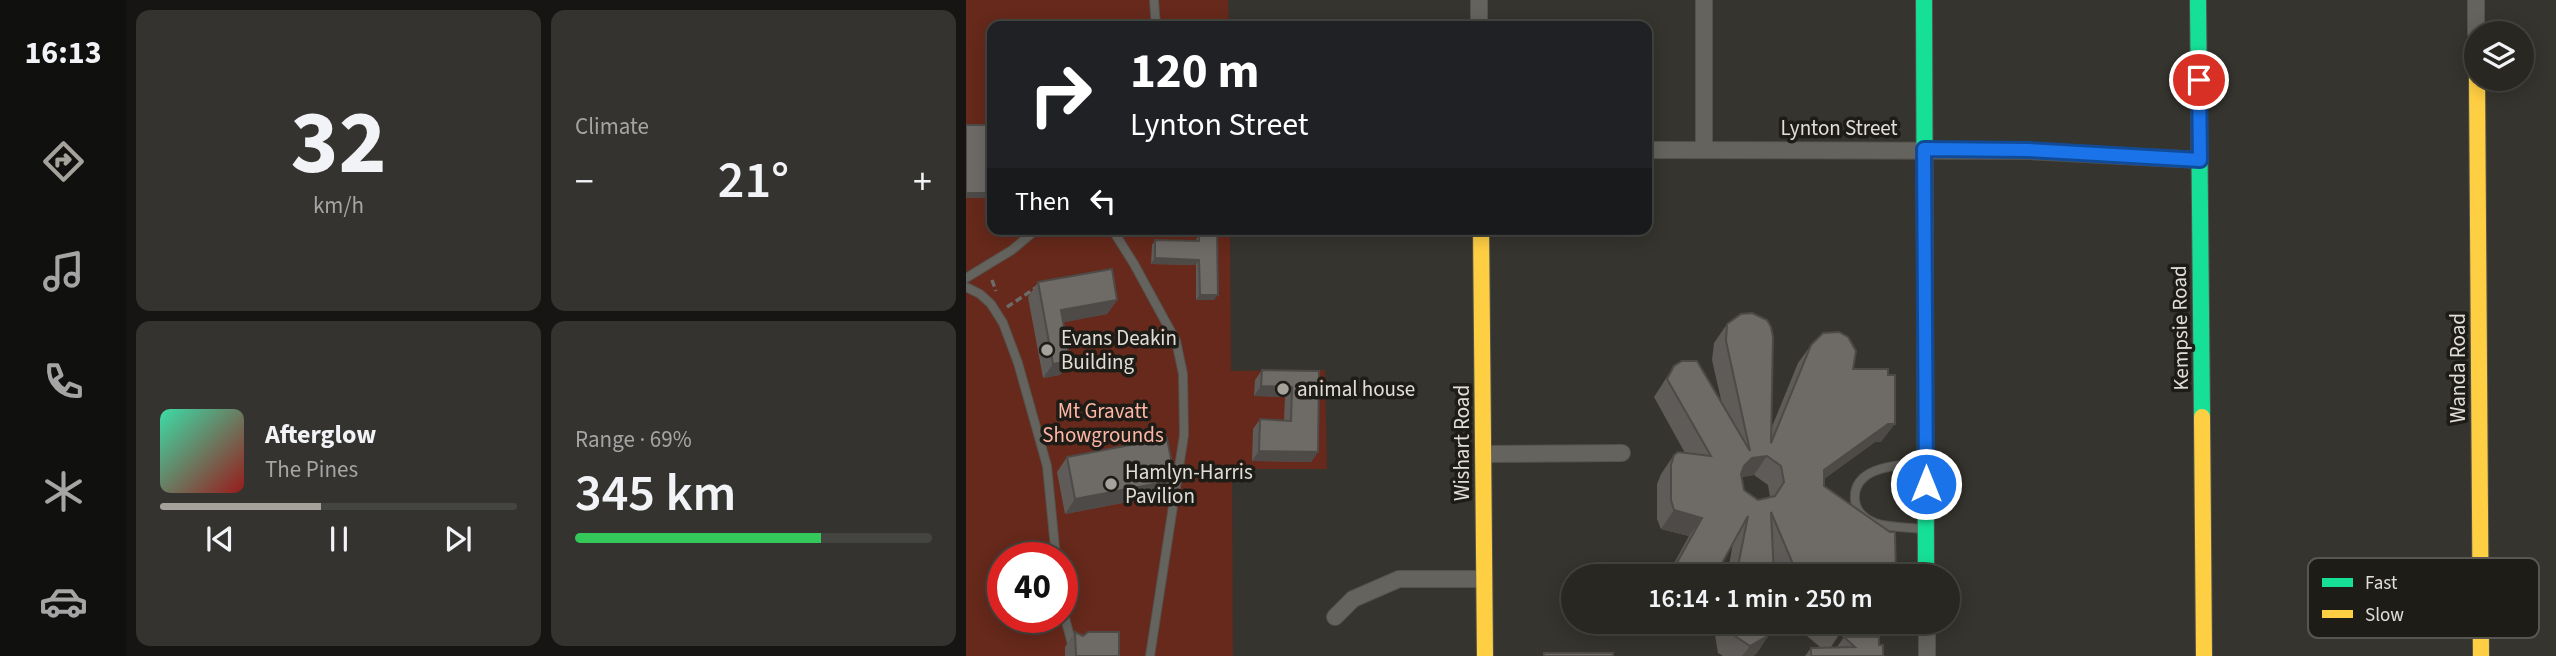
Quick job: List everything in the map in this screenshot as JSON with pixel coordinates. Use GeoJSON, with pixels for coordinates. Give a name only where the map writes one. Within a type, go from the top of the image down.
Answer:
{"type":"FeatureCollection","features":[{"type":"Feature","properties":{"kind":"street"},"geometry":{"type":"LineString","coordinates":[[1479,0],[1479,21]]}},
{"type":"Feature","properties":{"kind":"street"},"geometry":{"type":"LineString","coordinates":[[1703,0],[1704,149]]}},
{"type":"Feature","properties":{"kind":"street"},"geometry":{"type":"LineString","coordinates":[[1924,0],[1926,564]]}},
{"type":"Feature","properties":{"kind":"street","name":"Kempsie Road"},"geometry":{"type":"LineString","coordinates":[[2198,0],[2204,656]]}},
{"type":"Feature","properties":{"kind":"street"},"geometry":{"type":"LineString","coordinates":[[2476,0],[2476,21]]}},
{"type":"Feature","properties":{"kind":"street","name":"Wanda Road"},"geometry":{"type":"LineString","coordinates":[[2477,91],[2481,558]]}},
{"type":"Feature","properties":{"kind":"street","name":"Lynton Street"},"geometry":{"type":"LineString","coordinates":[[1652,150],[2028,150],[2200,160]]}},
{"type":"Feature","properties":{"kind":"street","name":"Wishart Road"},"geometry":{"type":"LineString","coordinates":[[1481,235],[1485,656]]}},
{"type":"Feature","properties":{"kind":"street"},"geometry":{"type":"LineString","coordinates":[[1483,454],[1622,453]]}},
{"type":"Feature","properties":{"kind":"street"},"geometry":{"type":"LineString","coordinates":[[1335,617],[1353,599],[1399,579],[1484,579]]}},
{"type":"Feature","properties":{"kind":"street"},"geometry":{"type":"LineString","coordinates":[[1927,634],[1927,656]]}},
{"type":"Feature","properties":{"kind":"street","name":"Wanda Road"},"geometry":{"type":"LineString","coordinates":[[2482,638],[2482,656]]}},
{"type":"Feature","properties":{"kind":"lane"},"geometry":{"type":"LineString","coordinates":[[1153,0],[1155,21]]}},
{"type":"Feature","properties":{"kind":"lane"},"geometry":{"type":"LineString","coordinates":[[966,278],[1012,250],[1030,235]]}},
{"type":"Feature","properties":{"kind":"lane"},"geometry":{"type":"LineString","coordinates":[[1116,235],[1176,341],[1183,373],[1184,435],[1150,656]]}},
{"type":"Feature","properties":{"kind":"lane"},"geometry":{"type":"LineString","coordinates":[[966,287],[991,304],[1003,323],[1018,363],[1047,466],[1054,542]]}},
{"type":"Feature","properties":{"kind":"lane"},"geometry":{"type":"LineString","coordinates":[[1926,462],[1892,465],[1873,472],[1860,480],[1855,493],[1855,504],[1862,516],[1877,524],[1926,529]]}},
{"type":"Feature","properties":{"kind":"lane"},"geometry":{"type":"LineString","coordinates":[[1069,633],[1072,644]]}},
{"type":"Feature","properties":{"kind":"path"},"geometry":{"type":"LineString","coordinates":[[1007,307],[1031,290],[1045,285]]}},
{"type":"Feature","properties":{"kind":"green space","name":"Mt Gravatt Showgrounds"},"geometry":{"type":"Polygon","coordinates":[[[966,0],[1228,0],[1229,21],[987,21],[987,235],[1230,235],[1231,371],[1325,370],[1327,469],[1232,469],[1233,656],[966,656],[966,0]]]}},
{"type":"Feature","properties":{"kind":"building"},"geometry":{"type":"Polygon","coordinates":[[[966,125],[987,125],[987,193],[966,193],[966,125]]]}},
{"type":"Feature","properties":{"kind":"building"},"geometry":{"type":"Polygon","coordinates":[[[1199,235],[1217,235],[1218,295],[1200,295],[1199,260],[1155,258],[1155,240],[1199,241],[1199,235]]]}},
{"type":"Feature","properties":{"kind":"building"},"geometry":{"type":"Polygon","coordinates":[[[1112,269],[1117,300],[1061,310],[1070,361],[1053,364],[1038,282],[1112,269]]]}},
{"type":"Feature","properties":{"kind":"building"},"geometry":{"type":"Polygon","coordinates":[[[1752,313],[1767,320],[1771,327],[1771,443],[1811,345],[1823,333],[1839,332],[1848,337],[1856,351],[1853,369],[1888,369],[1888,375],[1895,375],[1895,424],[1888,424],[1824,470],[1824,486],[1890,532],[1895,532],[1896,564],[1793,564],[1771,512],[1773,564],[1738,564],[1748,516],[1722,564],[1676,564],[1702,518],[1674,510],[1671,500],[1671,465],[1674,455],[1678,452],[1711,456],[1667,379],[1674,366],[1682,361],[1697,361],[1750,451],[1726,341],[1727,324],[1741,314],[1752,313]],[[1767,456],[1752,458],[1741,474],[1744,490],[1758,500],[1775,496],[1784,482],[1781,466],[1767,456]]]}},
{"type":"Feature","properties":{"kind":"building"},"geometry":{"type":"Polygon","coordinates":[[[1262,370],[1319,371],[1318,452],[1259,451],[1260,419],[1291,421],[1292,387],[1261,386],[1262,370]]]}},
{"type":"Feature","properties":{"kind":"building","name":"Hamlyn-Harris Pavilion"},"geometry":{"type":"Polygon","coordinates":[[[1167,438],[1175,480],[1075,499],[1067,457],[1167,438]]]}},
{"type":"Feature","properties":{"kind":"building"},"geometry":{"type":"Polygon","coordinates":[[[1088,632],[1119,632],[1119,656],[1076,656],[1075,633],[1083,636],[1088,632]]]}},
{"type":"Feature","properties":{"kind":"building"},"geometry":{"type":"Polygon","coordinates":[[[1732,634],[1769,634],[1769,635],[1750,646],[1732,634]]]}},
{"type":"Feature","properties":{"kind":"building"},"geometry":{"type":"Polygon","coordinates":[[[1844,637],[1879,637],[1879,645],[1883,645],[1883,656],[1811,656],[1811,648],[1855,647],[1844,637]]]}},
{"type":"Feature","properties":{"kind":"building"},"geometry":{"type":"Polygon","coordinates":[[[1544,653],[1613,653],[1613,656],[1544,656],[1544,653]]]}},
{"type":"Feature","properties":{"kind":"traffic: fast"},"geometry":{"type":"LineString","coordinates":[[1924,0],[1926,564]]}},
{"type":"Feature","properties":{"kind":"traffic: fast"},"geometry":{"type":"LineString","coordinates":[[2198,0],[2202,417]]}},
{"type":"Feature","properties":{"kind":"traffic: slow"},"geometry":{"type":"LineString","coordinates":[[2477,91],[2480,558]]}},
{"type":"Feature","properties":{"kind":"traffic: slow"},"geometry":{"type":"LineString","coordinates":[[1481,235],[1485,656]]}},
{"type":"Feature","properties":{"kind":"traffic: slow"},"geometry":{"type":"LineString","coordinates":[[2202,417],[2204,656]]}},
{"type":"Feature","properties":{"kind":"traffic: slow"},"geometry":{"type":"LineString","coordinates":[[2481,638],[2481,656]]}},
{"type":"Feature","properties":{"kind":"place","name":"Evans Deakin Building"},"geometry":{"type":"Point","coordinates":[1047,350]}},
{"type":"Feature","properties":{"kind":"place","name":"animal house"},"geometry":{"type":"Point","coordinates":[1283,389]}},
{"type":"Feature","properties":{"kind":"place","name":"Hamlyn-Harris Pavilion"},"geometry":{"type":"Point","coordinates":[1111,484]}},
{"type":"Feature","properties":{"kind":"route"},"geometry":{"type":"LineString","coordinates":[[1926,484],[1924,149],[2028,150],[2200,160],[2199,80]]}}]}
